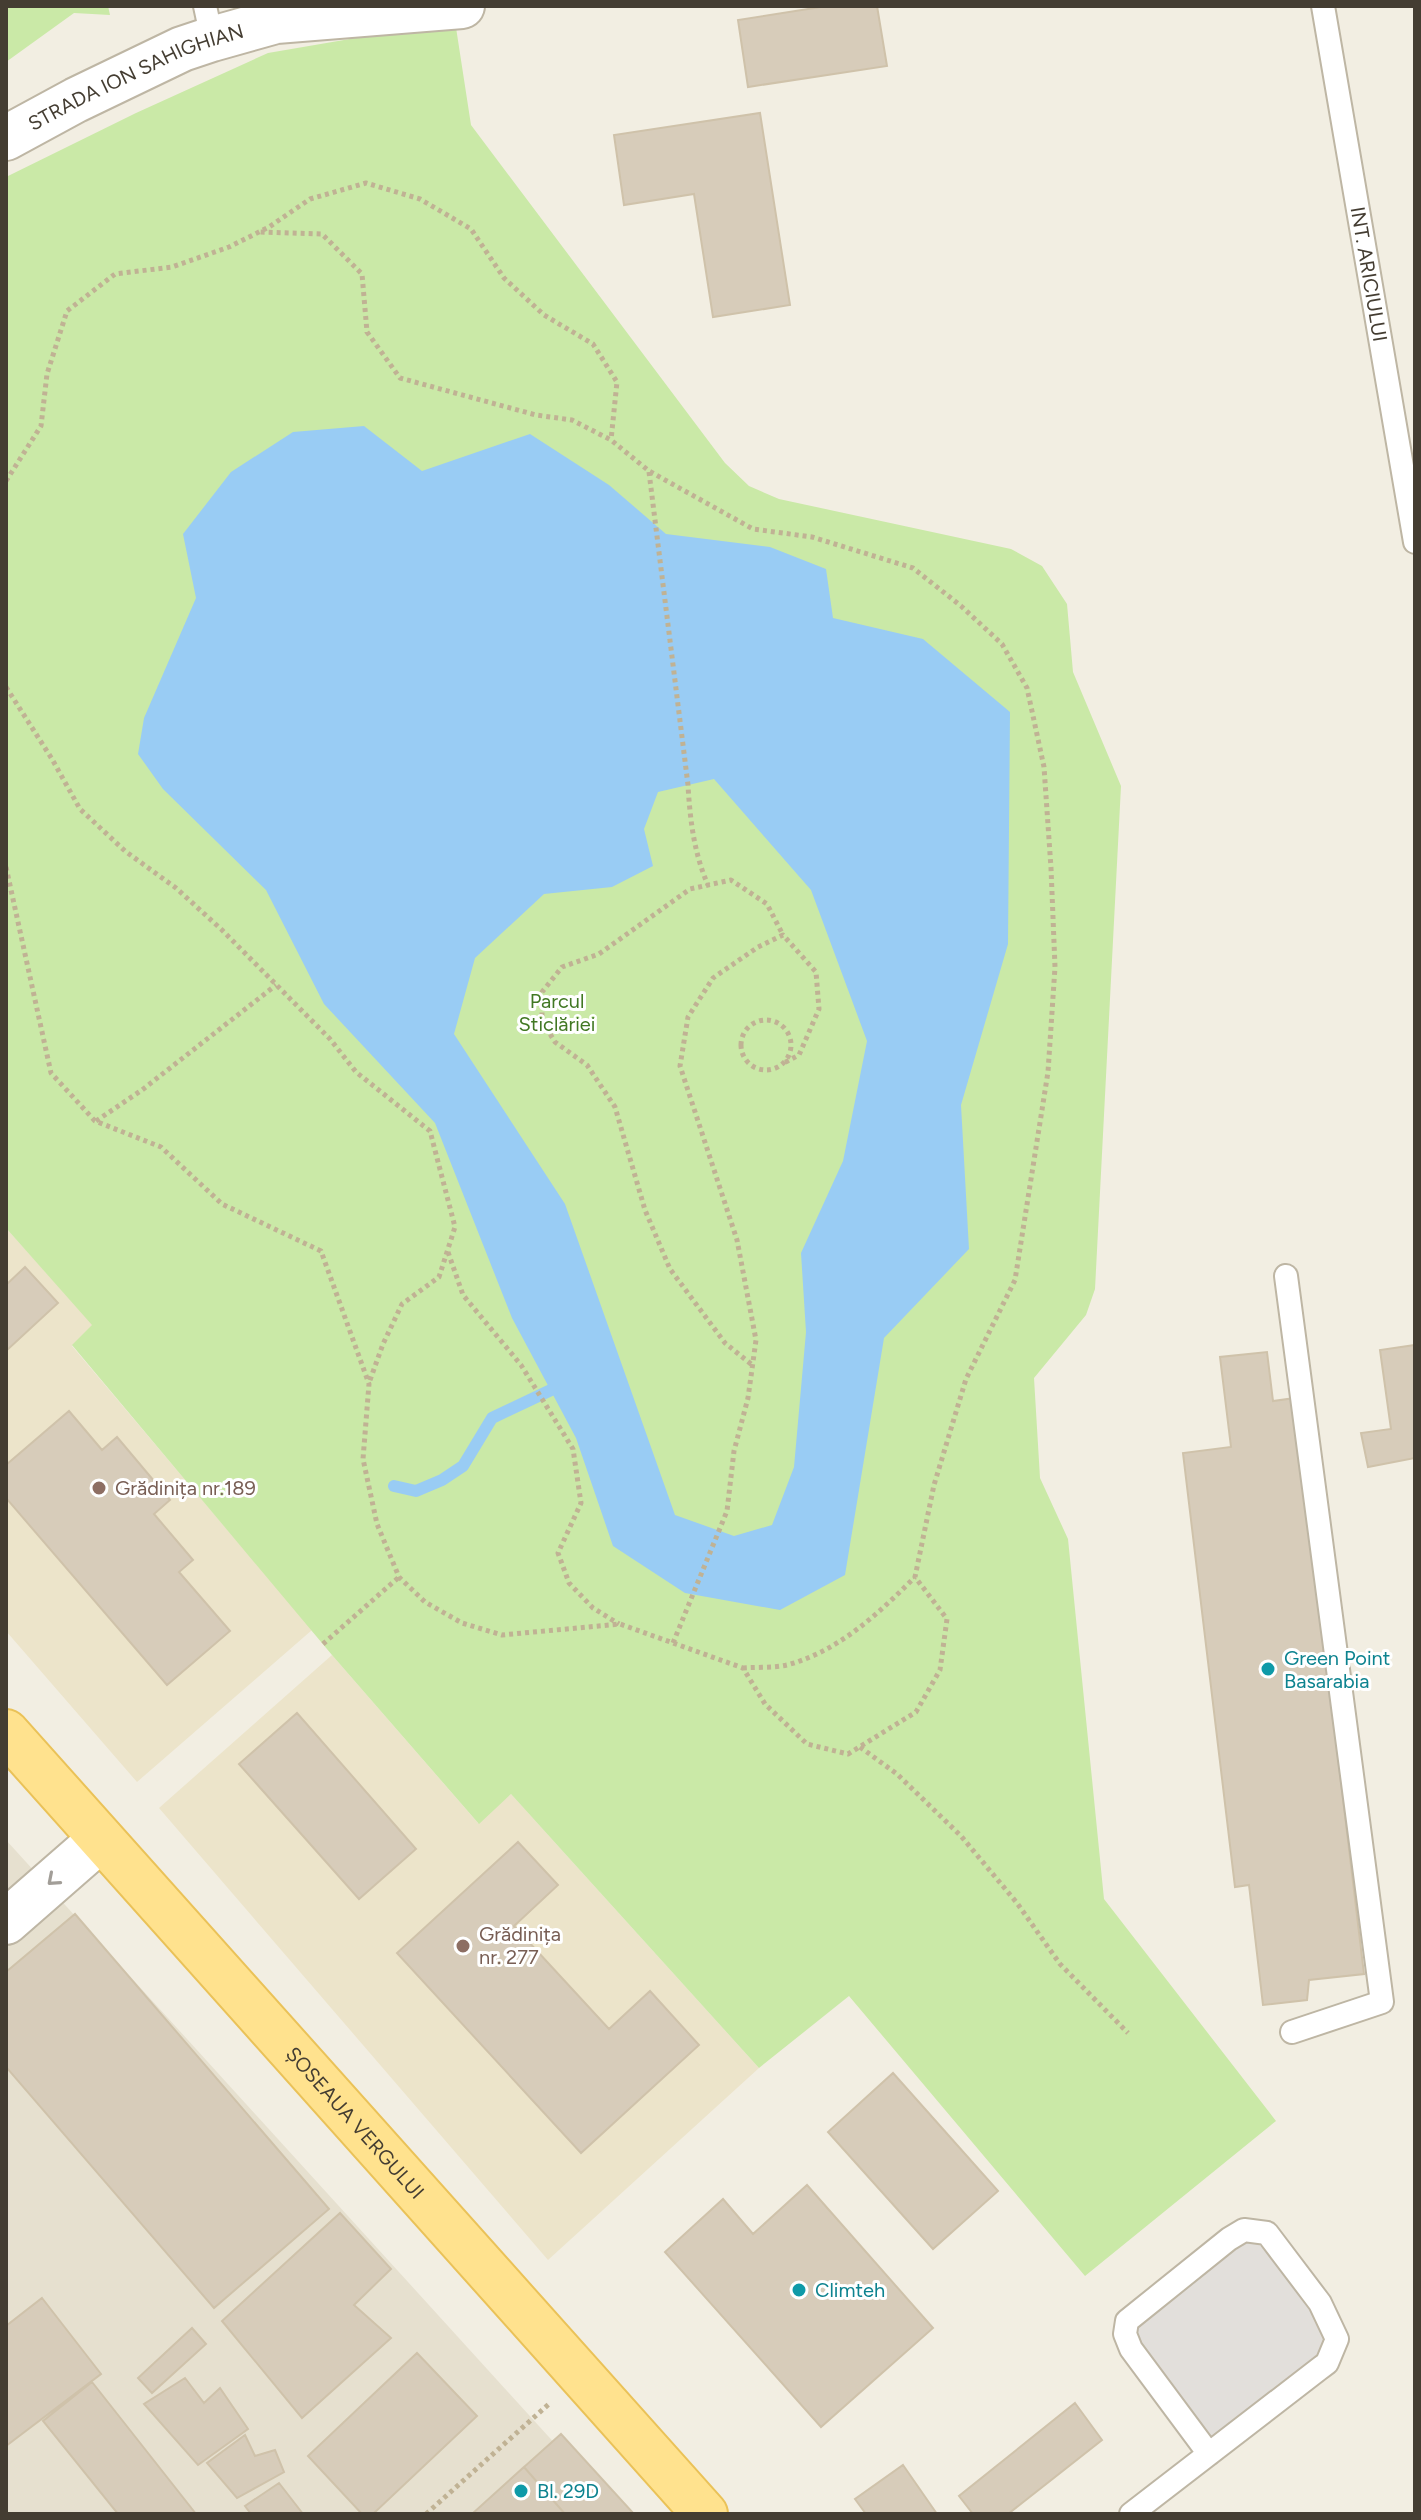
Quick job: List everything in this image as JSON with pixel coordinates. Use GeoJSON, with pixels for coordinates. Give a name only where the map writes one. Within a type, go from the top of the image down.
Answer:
{"type":"FeatureCollection","features":[{"type":"Feature","properties":{"kind":"main road","name":"ȘOSEAUA VERGULUI"},"geometry":{"type":"LineString","coordinates":[[6,1732],[705,2514]]}},
{"type":"Feature","properties":{"kind":"street","name":"STRADA ION SAHIGHIAN"},"geometry":{"type":"LineString","coordinates":[[6,138],[182,49],[209,22],[276,21],[462,6]]}},
{"type":"Feature","properties":{"kind":"street"},"geometry":{"type":"LineString","coordinates":[[6,1922],[101,1839]]}},
{"type":"Feature","properties":{"kind":"lane","name":"INT. ARICIULUI"},"geometry":{"type":"LineString","coordinates":[[1323,6],[1415,542]]}},
{"type":"Feature","properties":{"kind":"lane"},"geometry":{"type":"LineString","coordinates":[[1286,1276],[1382,2002],[1292,2032]]}},
{"type":"Feature","properties":{"kind":"lane"},"geometry":{"type":"LineString","coordinates":[[1131,2514],[1209,2454],[1327,2363],[1337,2339],[1320,2303],[1267,2233],[1244,2230],[1229,2239],[1127,2321],[1125,2334],[1131,2349],[1209,2454]]}},
{"type":"Feature","properties":{"kind":"path"},"geometry":{"type":"LineString","coordinates":[[6,481],[41,426],[47,374],[67,311],[115,274],[172,267],[229,247],[310,199],[366,183],[420,199],[471,229],[504,278],[544,315],[593,344],[617,382],[611,440]]}},
{"type":"Feature","properties":{"kind":"path"},"geometry":{"type":"LineString","coordinates":[[259,232],[322,234],[362,274],[367,332],[400,378],[536,415],[572,420],[611,440],[649,471],[753,529],[812,537],[913,568],[1002,644],[1027,688],[1044,767],[1055,967],[1048,1072],[1015,1280],[966,1379],[934,1485],[915,1577],[877,1614],[837,1644],[786,1665],[743,1668],[620,1624],[593,1608],[569,1583],[558,1553],[581,1503],[573,1449],[533,1382],[463,1295],[448,1251]]}},
{"type":"Feature","properties":{"kind":"path"},"geometry":{"type":"LineString","coordinates":[[649,471],[688,785],[690,823],[700,867],[708,885]]}},
{"type":"Feature","properties":{"kind":"path"},"geometry":{"type":"LineString","coordinates":[[6,687],[80,809],[125,851],[187,898],[330,1039],[356,1072],[430,1131],[455,1227],[439,1277],[402,1304],[383,1344],[369,1384],[363,1459],[377,1524],[399,1577],[425,1602],[462,1623],[502,1635],[620,1624]]}},
{"type":"Feature","properties":{"kind":"path"},"geometry":{"type":"LineString","coordinates":[[6,867],[51,1073],[95,1121],[161,1147],[222,1204],[321,1251],[369,1384]]}},
{"type":"Feature","properties":{"kind":"path"},"geometry":{"type":"LineString","coordinates":[[752,1365],[725,1343],[670,1269],[645,1210],[615,1107],[587,1065],[555,1042],[542,1021],[542,992],[562,967],[599,954],[690,889],[731,880],[767,904],[783,935],[816,972],[819,1009],[799,1055],[782,1064],[767,1070],[759,1069],[746,1060],[741,1045],[746,1029],[768,1020],[783,1027],[788,1034],[790,1050],[782,1064]]}},
{"type":"Feature","properties":{"kind":"path"},"geometry":{"type":"LineString","coordinates":[[673,1643],[727,1511],[734,1451],[748,1398],[756,1340],[737,1240],[680,1066],[688,1017],[713,978],[758,947],[783,935]]}},
{"type":"Feature","properties":{"kind":"path"},"geometry":{"type":"LineString","coordinates":[[95,1121],[142,1090],[276,985]]}},
{"type":"Feature","properties":{"kind":"path"},"geometry":{"type":"LineString","coordinates":[[323,1644],[399,1577]]}},
{"type":"Feature","properties":{"kind":"path"},"geometry":{"type":"LineString","coordinates":[[743,1668],[765,1704],[807,1744],[848,1754],[916,1712],[940,1670],[947,1619],[915,1577]]}},
{"type":"Feature","properties":{"kind":"path"},"geometry":{"type":"LineString","coordinates":[[860,1747],[897,1774],[961,1836],[1017,1903],[1060,1964],[1128,2033]]}},
{"type":"Feature","properties":{"kind":"path"},"geometry":{"type":"LineString","coordinates":[[426,2514],[581,2375]]}},
{"type":"Feature","properties":{"kind":"shaded area","name":"Grădinița nr.189"},"geometry":{"type":"Polygon","coordinates":[[[6,1228],[93,1325],[72,1346],[312,1630],[137,1782],[6,1631],[6,1228]]]}},
{"type":"Feature","properties":{"kind":"shaded area","name":"Grădinița nr. 277"},"geometry":{"type":"Polygon","coordinates":[[[332,1655],[478,1823],[511,1794],[759,2068],[548,2260],[159,1808],[332,1655]]]}},
{"type":"Feature","properties":{"kind":"shaded area"},"geometry":{"type":"Polygon","coordinates":[[[6,1840],[619,2514],[6,2514],[6,1840]]]}},
{"type":"Feature","properties":{"kind":"shaded area"},"geometry":{"type":"Polygon","coordinates":[[[1244,2230],[1320,2303],[1337,2339],[1319,2369],[1209,2454],[1125,2334],[1244,2230]]]}},
{"type":"Feature","properties":{"kind":"green space"},"geometry":{"type":"Polygon","coordinates":[[[6,6],[108,6],[110,15],[74,13],[6,62],[6,6]]]}},
{"type":"Feature","properties":{"kind":"green space","name":"Parcul Sticlăriei"},"geometry":{"type":"Polygon","coordinates":[[[455,21],[471,125],[725,463],[749,486],[779,499],[1011,549],[1042,566],[1067,604],[1073,672],[1121,786],[1095,1289],[1086,1315],[1034,1378],[1040,1478],[1068,1539],[1104,1899],[1276,2121],[1085,2276],[849,1996],[759,2068],[511,1794],[479,1824],[332,1655],[72,1345],[92,1325],[6,1228],[6,177],[268,53],[455,21]]]}},
{"type":"Feature","properties":{"kind":"water"},"geometry":{"type":"Polygon","coordinates":[[[364,426],[422,471],[530,434],[609,485],[666,534],[770,547],[826,569],[833,618],[923,639],[1010,712],[1008,944],[961,1105],[969,1249],[884,1338],[845,1575],[780,1610],[685,1593],[613,1546],[576,1438],[512,1318],[435,1123],[324,1004],[266,890],[163,789],[138,754],[144,718],[196,598],[183,534],[231,472],[293,432],[364,426]],[[714,779],[658,792],[644,829],[653,866],[612,887],[544,894],[475,958],[454,1034],[565,1204],[675,1515],[734,1536],[772,1525],[794,1467],[806,1332],[801,1253],[843,1161],[867,1041],[811,890],[714,779]]]}},
{"type":"Feature","properties":{"kind":"building"},"geometry":{"type":"Polygon","coordinates":[[[827,6],[877,6],[887,66],[748,87],[738,20],[827,6]]]}},
{"type":"Feature","properties":{"kind":"building"},"geometry":{"type":"Polygon","coordinates":[[[760,113],[790,305],[713,317],[694,194],[624,205],[614,135],[760,113]]]}},
{"type":"Feature","properties":{"kind":"building"},"geometry":{"type":"Polygon","coordinates":[[[25,1267],[58,1303],[6,1351],[6,1285],[25,1267]]]}},
{"type":"Feature","properties":{"kind":"building"},"geometry":{"type":"Polygon","coordinates":[[[1415,1345],[1415,1458],[1368,1467],[1361,1433],[1391,1429],[1380,1350],[1415,1345]]]}},
{"type":"Feature","properties":{"kind":"building","name":"Green Point Basarabia"},"geometry":{"type":"Polygon","coordinates":[[[1267,1352],[1273,1401],[1295,1398],[1364,1974],[1309,1980],[1307,2000],[1263,2005],[1249,1885],[1235,1887],[1183,1453],[1231,1447],[1220,1357],[1267,1352]]]}},
{"type":"Feature","properties":{"kind":"building"},"geometry":{"type":"Polygon","coordinates":[[[69,1411],[102,1450],[117,1437],[170,1500],[154,1514],[193,1560],[179,1572],[230,1631],[167,1685],[6,1498],[6,1465],[69,1411]]]}},
{"type":"Feature","properties":{"kind":"building"},"geometry":{"type":"Polygon","coordinates":[[[297,1713],[416,1849],[359,1899],[239,1764],[297,1713]]]}},
{"type":"Feature","properties":{"kind":"building"},"geometry":{"type":"Polygon","coordinates":[[[518,1842],[558,1885],[514,1926],[609,2029],[650,1991],[699,2045],[581,2153],[397,1953],[518,1842]]]}},
{"type":"Feature","properties":{"kind":"building"},"geometry":{"type":"Polygon","coordinates":[[[75,1914],[329,2209],[214,2308],[6,2067],[6,1972],[75,1914]]]}},
{"type":"Feature","properties":{"kind":"building"},"geometry":{"type":"Polygon","coordinates":[[[893,2073],[998,2191],[933,2249],[828,2132],[893,2073]]]}},
{"type":"Feature","properties":{"kind":"building","name":"Climteh"},"geometry":{"type":"Polygon","coordinates":[[[807,2185],[933,2328],[821,2427],[665,2252],[723,2199],[753,2234],[807,2185]]]}},
{"type":"Feature","properties":{"kind":"building"},"geometry":{"type":"Polygon","coordinates":[[[340,2213],[391,2269],[354,2305],[391,2338],[302,2418],[222,2321],[340,2213]]]}},
{"type":"Feature","properties":{"kind":"building"},"geometry":{"type":"Polygon","coordinates":[[[42,2298],[101,2374],[6,2446],[6,2326],[42,2298]]]}},
{"type":"Feature","properties":{"kind":"building"},"geometry":{"type":"Polygon","coordinates":[[[192,2328],[206,2344],[152,2393],[138,2378],[192,2328]]]}},
{"type":"Feature","properties":{"kind":"building"},"geometry":{"type":"Polygon","coordinates":[[[417,2353],[477,2416],[373,2514],[362,2514],[308,2456],[417,2353]]]}},
{"type":"Feature","properties":{"kind":"building"},"geometry":{"type":"Polygon","coordinates":[[[185,2378],[204,2403],[220,2388],[248,2429],[198,2465],[144,2404],[185,2378]]]}},
{"type":"Feature","properties":{"kind":"building"},"geometry":{"type":"Polygon","coordinates":[[[92,2382],[196,2514],[118,2514],[43,2421],[92,2382]]]}},
{"type":"Feature","properties":{"kind":"building"},"geometry":{"type":"Polygon","coordinates":[[[1075,2403],[1102,2440],[1008,2514],[973,2514],[959,2496],[1075,2403]]]}},
{"type":"Feature","properties":{"kind":"building"},"geometry":{"type":"Polygon","coordinates":[[[561,2434],[634,2514],[565,2514],[524,2467],[561,2434]]]}},
{"type":"Feature","properties":{"kind":"building"},"geometry":{"type":"Polygon","coordinates":[[[245,2435],[255,2456],[275,2450],[284,2472],[237,2498],[207,2463],[245,2435]]]}},
{"type":"Feature","properties":{"kind":"building"},"geometry":{"type":"Polygon","coordinates":[[[903,2465],[937,2514],[866,2514],[855,2499],[903,2465]]]}},
{"type":"Feature","properties":{"kind":"building","name":"Bl. 29D"},"geometry":{"type":"Polygon","coordinates":[[[524,2467],[565,2514],[472,2514],[524,2467]]]}},
{"type":"Feature","properties":{"kind":"building"},"geometry":{"type":"Polygon","coordinates":[[[279,2483],[303,2514],[251,2514],[245,2506],[279,2483]]]}},
{"type":"Feature","properties":{"kind":"waterway"},"geometry":{"type":"LineString","coordinates":[[394,1486],[416,1491],[442,1480],[463,1466],[492,1418],[551,1390]]}},
{"type":"Feature","properties":{"kind":"place","name":"Grădinița nr.189"},"geometry":{"type":"Point","coordinates":[99,1488]}},
{"type":"Feature","properties":{"kind":"place","name":"Green Point Basarabia"},"geometry":{"type":"Point","coordinates":[1268,1669]}},
{"type":"Feature","properties":{"kind":"place","name":"Grădinița nr. 277"},"geometry":{"type":"Point","coordinates":[463,1946]}},
{"type":"Feature","properties":{"kind":"place","name":"Climteh"},"geometry":{"type":"Point","coordinates":[799,2290]}},
{"type":"Feature","properties":{"kind":"place","name":"Bl. 29D"},"geometry":{"type":"Point","coordinates":[521,2491]}}]}
